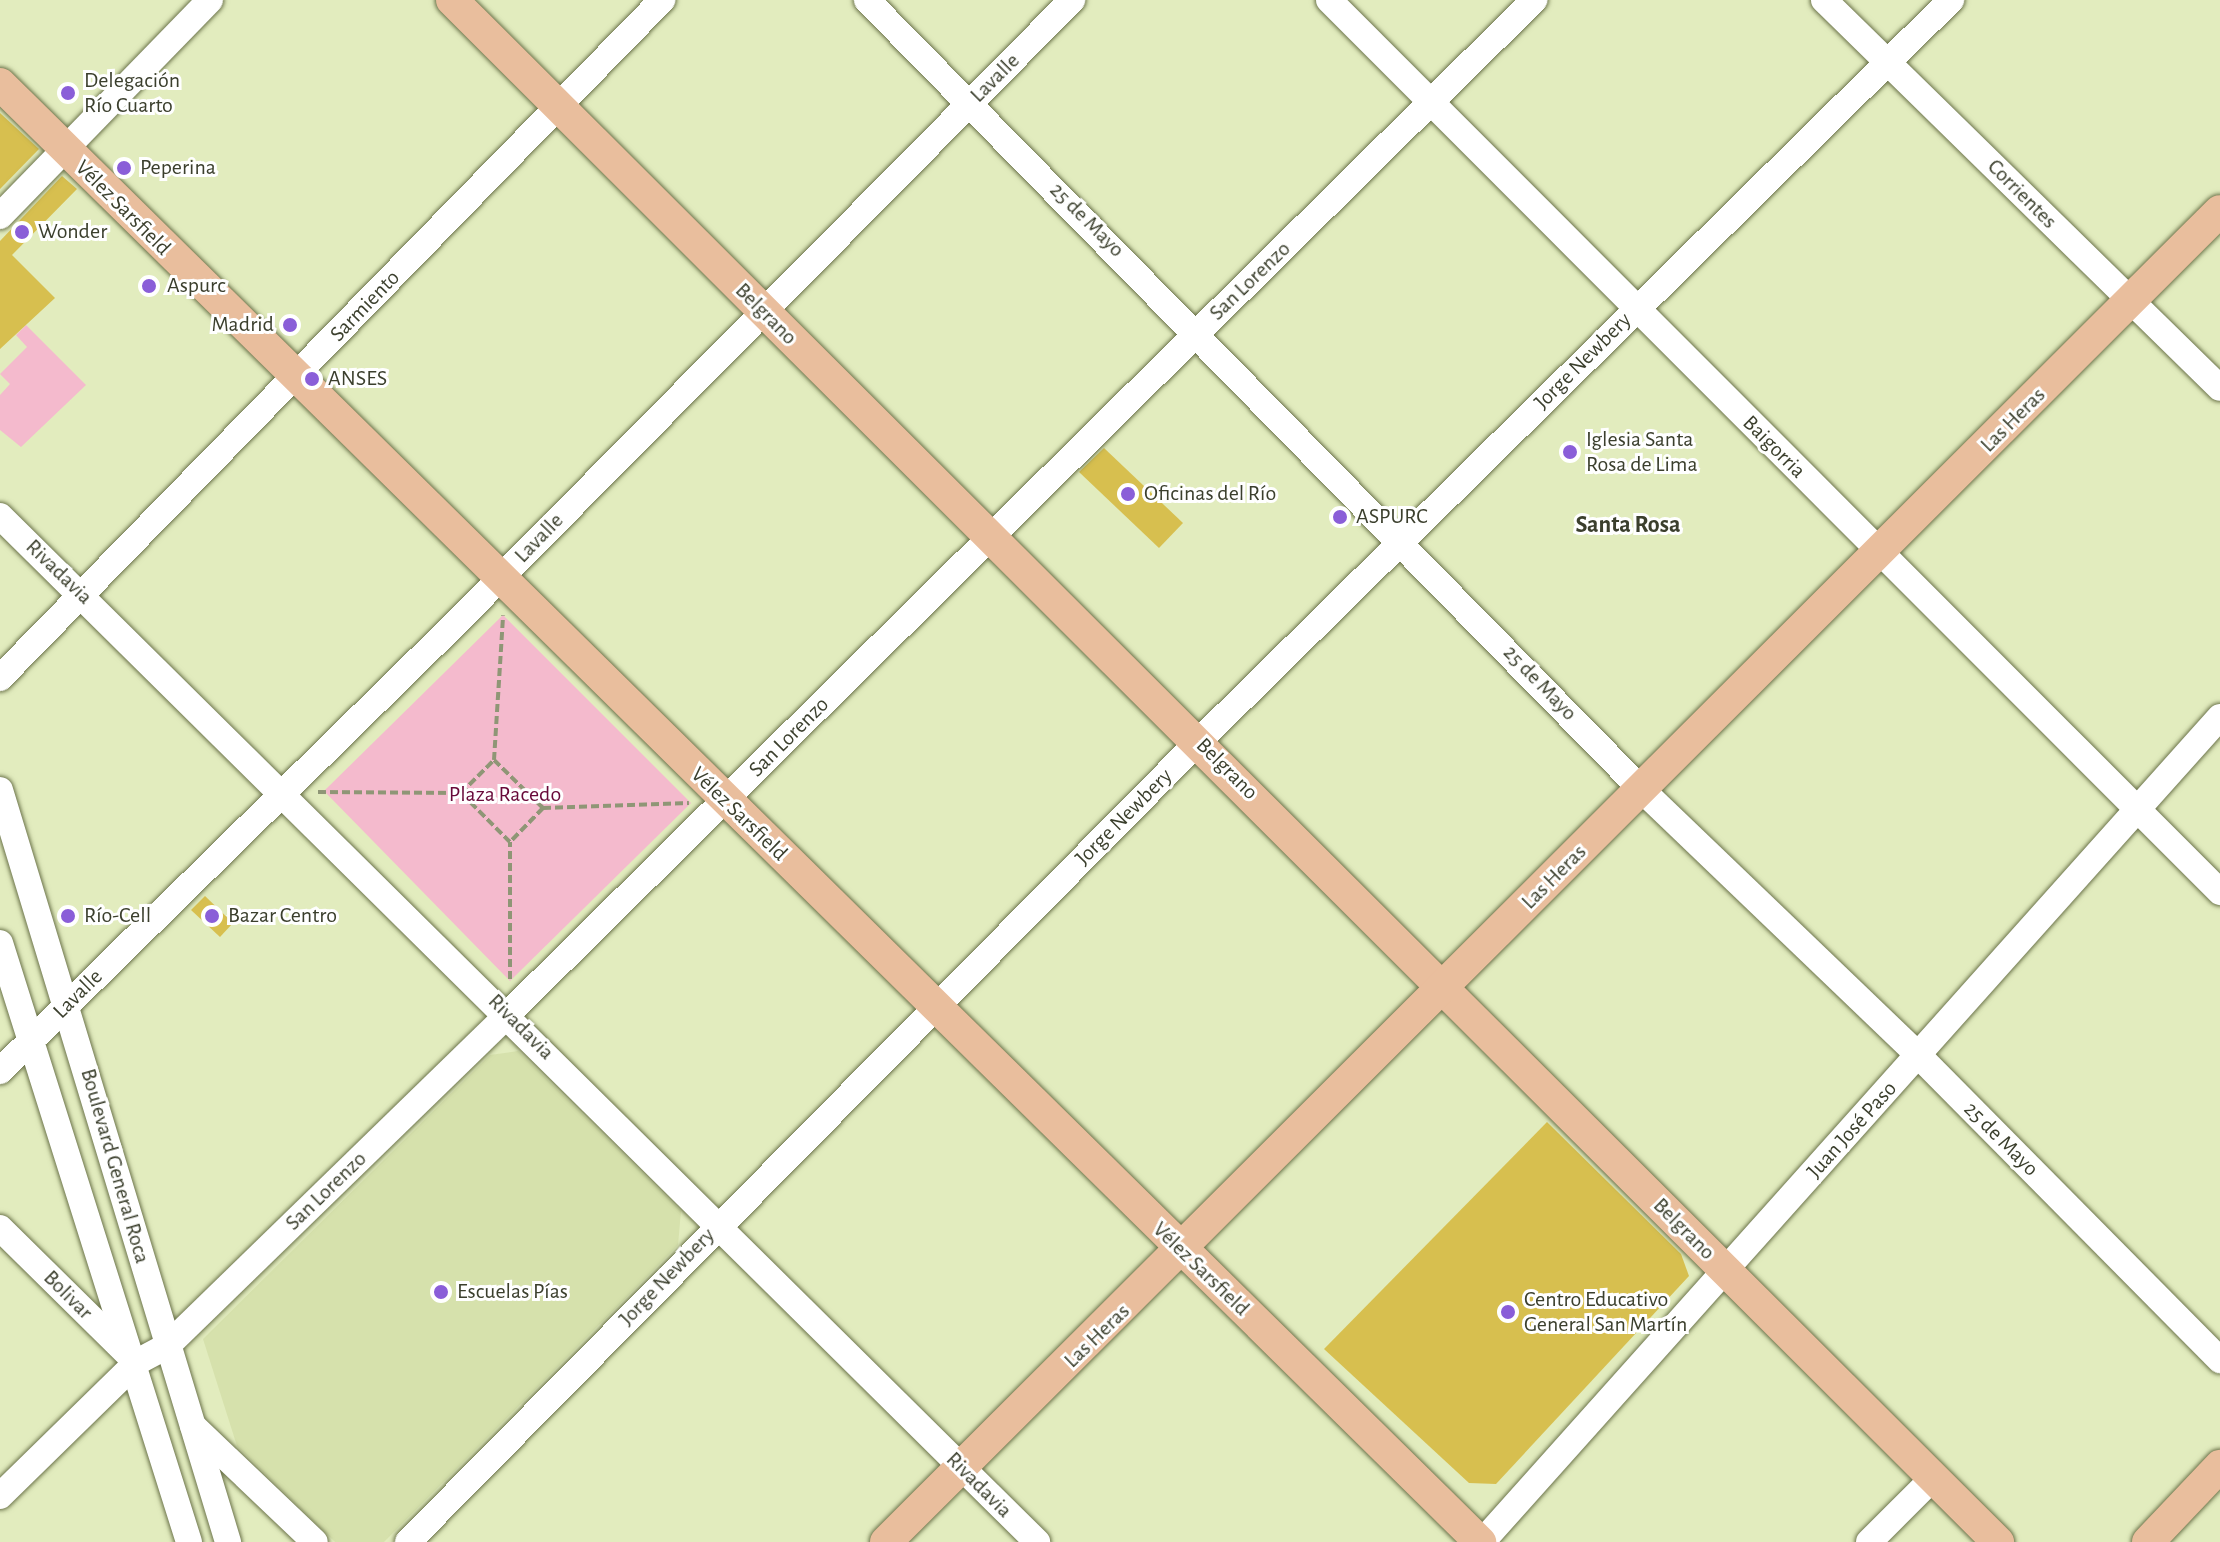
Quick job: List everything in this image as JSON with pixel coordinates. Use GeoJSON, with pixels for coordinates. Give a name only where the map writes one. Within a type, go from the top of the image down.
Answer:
{"type":"FeatureCollection","features":[{"type":"Feature","properties":{"kind":"main road","name":"Belgrano"},"geometry":{"type":"LineString","coordinates":[[452,0],[762,311],[1199,741],[1998,1542]]}},
{"type":"Feature","properties":{"kind":"main road","name":"Vélez Sarsfield"},"geometry":{"type":"LineString","coordinates":[[0,84],[724,801],[1481,1542]]}},
{"type":"Feature","properties":{"kind":"main road","name":"Las Heras"},"geometry":{"type":"LineString","coordinates":[[886,1542],[1183,1252],[2220,211]]}},
{"type":"Feature","properties":{"kind":"main road"},"geometry":{"type":"LineString","coordinates":[[2148,1542],[2220,1466]]}},
{"type":"Feature","properties":{"kind":"street"},"geometry":{"type":"LineString","coordinates":[[0,216],[210,0]]}},
{"type":"Feature","properties":{"kind":"street","name":"Sarmiento"},"geometry":{"type":"LineString","coordinates":[[0,678],[80,592],[295,378],[662,0]]}},
{"type":"Feature","properties":{"kind":"street","name":"25 de Mayo"},"geometry":{"type":"LineString","coordinates":[[867,0],[1404,541],[1642,790],[1919,1056],[2220,1360]]}},
{"type":"Feature","properties":{"kind":"street","name":"Lavalle"},"geometry":{"type":"LineString","coordinates":[[0,1071],[284,794],[1072,0]]}},
{"type":"Feature","properties":{"kind":"street","name":"Baigorria"},"geometry":{"type":"LineString","coordinates":[[1329,0],[1634,309],[2220,892]]}},
{"type":"Feature","properties":{"kind":"street","name":"San Lorenzo"},"geometry":{"type":"LineString","coordinates":[[0,1496],[137,1362],[167,1346],[508,1014],[1534,0]]}},
{"type":"Feature","properties":{"kind":"street","name":"Corrientes"},"geometry":{"type":"LineString","coordinates":[[1824,0],[2220,388]]}},
{"type":"Feature","properties":{"kind":"street","name":"Jorge Newbery"},"geometry":{"type":"LineString","coordinates":[[408,1542],[1199,741],[1951,0]]}},
{"type":"Feature","properties":{"kind":"street","name":"Rivadavia"},"geometry":{"type":"LineString","coordinates":[[0,516],[720,1223],[1037,1542]]}},
{"type":"Feature","properties":{"kind":"street","name":"Juan José Paso"},"geometry":{"type":"LineString","coordinates":[[1481,1542],[1727,1272],[2220,717]]}},
{"type":"Feature","properties":{"kind":"street","name":"Boulevard General Roca"},"geometry":{"type":"LineString","coordinates":[[0,790],[68,1004],[167,1346],[228,1542]]}},
{"type":"Feature","properties":{"kind":"street","name":"Boulevard General Roca"},"geometry":{"type":"LineString","coordinates":[[0,943],[137,1362],[189,1542]]}},
{"type":"Feature","properties":{"kind":"street","name":"Bolivar"},"geometry":{"type":"LineString","coordinates":[[0,1228],[137,1362]]}},
{"type":"Feature","properties":{"kind":"street"},"geometry":{"type":"LineString","coordinates":[[192,1425],[315,1542]]}},
{"type":"Feature","properties":{"kind":"street"},"geometry":{"type":"LineString","coordinates":[[1869,1542],[1932,1479]]}},
{"type":"Feature","properties":{"kind":"path"},"geometry":{"type":"LineString","coordinates":[[284,794],[461,793],[494,760],[500,578]]}},
{"type":"Feature","properties":{"kind":"path"},"geometry":{"type":"LineString","coordinates":[[494,760],[543,808]]}},
{"type":"Feature","properties":{"kind":"path"},"geometry":{"type":"LineString","coordinates":[[461,793],[510,842]]}},
{"type":"Feature","properties":{"kind":"path"},"geometry":{"type":"LineString","coordinates":[[508,1014],[510,842],[543,808],[724,801]]}},
{"type":"Feature","properties":{"kind":"shaded area","name":"Escuelas Pías"},"geometry":{"type":"Polygon","coordinates":[[[518,1051],[681,1211],[678,1245],[384,1542],[335,1542],[237,1446],[203,1339],[490,1055],[518,1051]]]}},
{"type":"Feature","properties":{"kind":"green space"},"geometry":{"type":"Polygon","coordinates":[[[26,325],[86,385],[21,447],[0,430],[0,395],[10,384],[0,374],[27,347],[16,335],[26,325]]]}},
{"type":"Feature","properties":{"kind":"green space","name":"Plaza Racedo"},"geometry":{"type":"Polygon","coordinates":[[[503,615],[691,803],[510,981],[324,791],[503,615]]]}},
{"type":"Feature","properties":{"kind":"building"},"geometry":{"type":"Polygon","coordinates":[[[0,113],[39,149],[0,189],[0,113]]]}},
{"type":"Feature","properties":{"kind":"building"},"geometry":{"type":"Polygon","coordinates":[[[62,176],[77,189],[12,255],[55,298],[0,349],[0,241],[62,176]]]}},
{"type":"Feature","properties":{"kind":"building","name":"Oficinas del Río"},"geometry":{"type":"Polygon","coordinates":[[[1104,448],[1183,523],[1159,548],[1079,472],[1104,448]]]}},
{"type":"Feature","properties":{"kind":"building","name":"Bazar Centro"},"geometry":{"type":"Polygon","coordinates":[[[205,896],[233,923],[220,937],[191,910],[205,896]]]}},
{"type":"Feature","properties":{"kind":"building","name":"Centro Educativo General San Martín"},"geometry":{"type":"Polygon","coordinates":[[[1547,1122],[1681,1254],[1689,1276],[1496,1484],[1469,1483],[1324,1349],[1547,1122]]]}},
{"type":"Feature","properties":{"kind":"place","name":"Delegación Río Cuarto"},"geometry":{"type":"Point","coordinates":[68,93]}},
{"type":"Feature","properties":{"kind":"place","name":"Peperina"},"geometry":{"type":"Point","coordinates":[124,168]}},
{"type":"Feature","properties":{"kind":"place","name":"Wonder"},"geometry":{"type":"Point","coordinates":[22,232]}},
{"type":"Feature","properties":{"kind":"place","name":"Aspurc"},"geometry":{"type":"Point","coordinates":[149,286]}},
{"type":"Feature","properties":{"kind":"place","name":"Madrid"},"geometry":{"type":"Point","coordinates":[290,325]}},
{"type":"Feature","properties":{"kind":"place","name":"ANSES"},"geometry":{"type":"Point","coordinates":[312,379]}},
{"type":"Feature","properties":{"kind":"place","name":"Iglesia Santa Rosa de Lima"},"geometry":{"type":"Point","coordinates":[1570,452]}},
{"type":"Feature","properties":{"kind":"place","name":"Oficinas del Río"},"geometry":{"type":"Point","coordinates":[1128,494]}},
{"type":"Feature","properties":{"kind":"place","name":"ASPURC"},"geometry":{"type":"Point","coordinates":[1340,517]}},
{"type":"Feature","properties":{"kind":"place","name":"Río-Cell"},"geometry":{"type":"Point","coordinates":[68,916]}},
{"type":"Feature","properties":{"kind":"place","name":"Bazar Centro"},"geometry":{"type":"Point","coordinates":[212,916]}},
{"type":"Feature","properties":{"kind":"place","name":"Escuelas Pías"},"geometry":{"type":"Point","coordinates":[441,1292]}},
{"type":"Feature","properties":{"kind":"place","name":"Centro Educativo General San Martín"},"geometry":{"type":"Point","coordinates":[1508,1312]}},
{"type":"Feature","properties":{"kind":"district","name":"Santa Rosa"},"geometry":{"type":"Point","coordinates":[1628,526]}}]}
